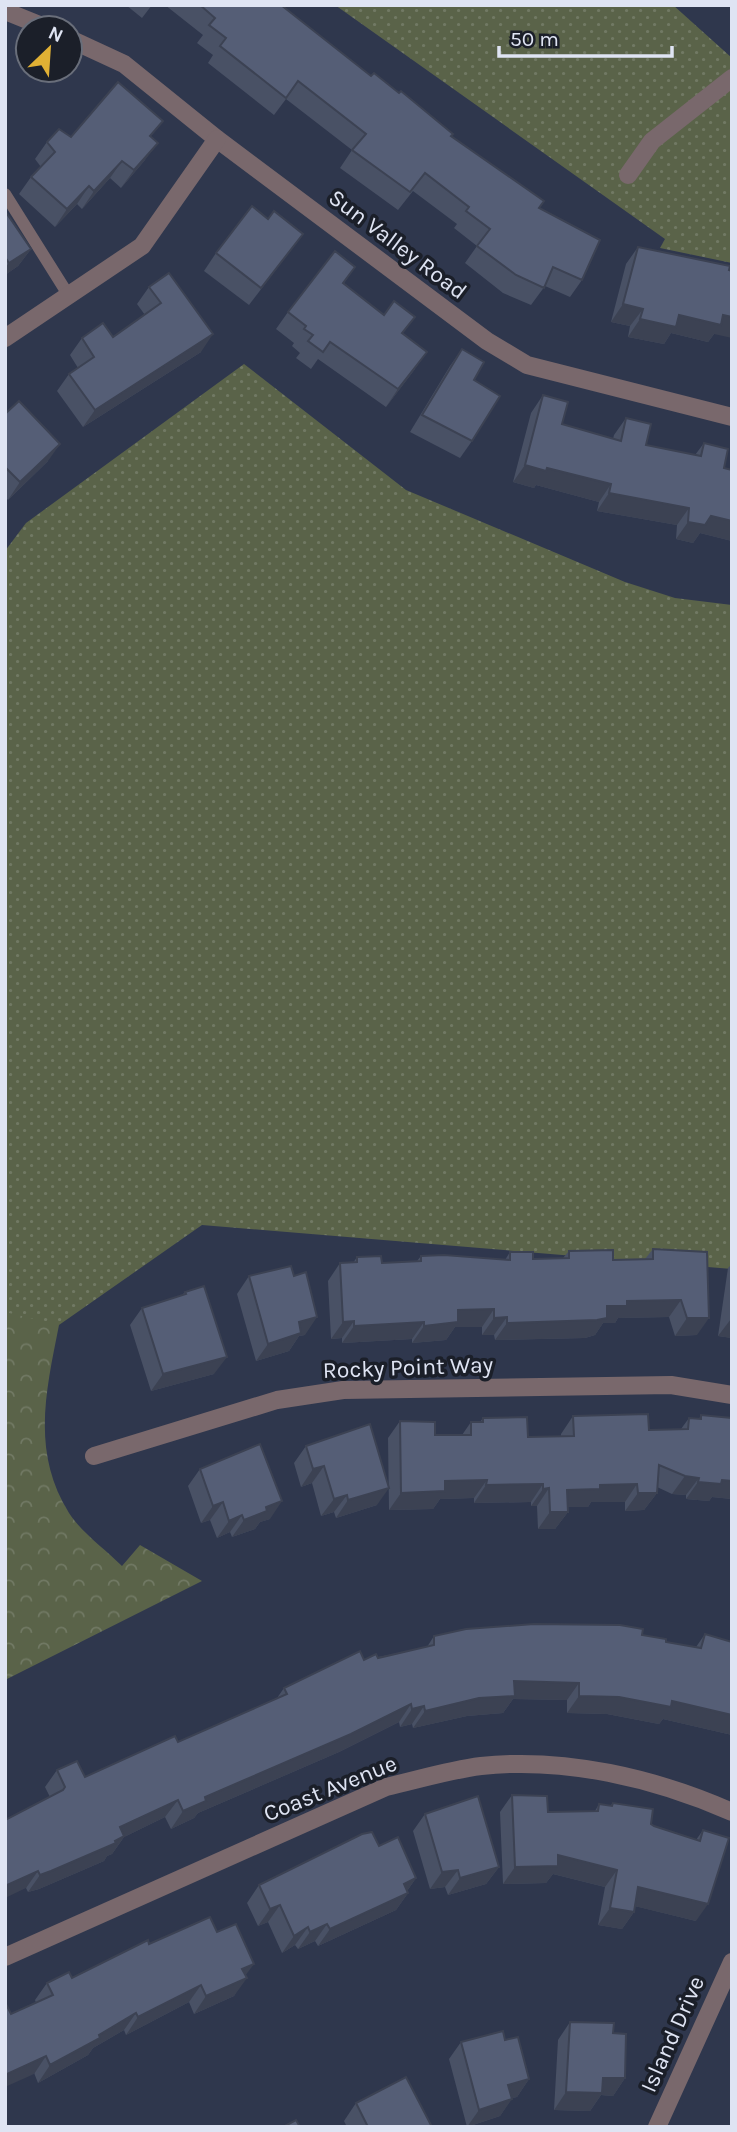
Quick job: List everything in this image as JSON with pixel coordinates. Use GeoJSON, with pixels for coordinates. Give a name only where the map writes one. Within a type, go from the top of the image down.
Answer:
{"type":"FeatureCollection","features":[{"type":"Feature","properties":{"kind":"street","name":"Sun Valley Road"},"geometry":{"type":"LineString","coordinates":[[84,45],[124,64],[217,139],[487,341],[527,365],[732,417]]}},
{"type":"Feature","properties":{"kind":"street"},"geometry":{"type":"LineString","coordinates":[[628,175],[652,141],[732,78]]}},
{"type":"Feature","properties":{"kind":"street"},"geometry":{"type":"LineString","coordinates":[[5,338],[142,247],[217,139]]}},
{"type":"Feature","properties":{"kind":"street","name":"Rocky Point Way"},"geometry":{"type":"LineString","coordinates":[[94,1456],[277,1400],[343,1390],[671,1385],[732,1395]]}},
{"type":"Feature","properties":{"kind":"street","name":"Coast Avenue"},"geometry":{"type":"LineString","coordinates":[[5,1957],[386,1787],[439,1774],[480,1766],[521,1765],[604,1771],[695,1796],[732,1812]]}},
{"type":"Feature","properties":{"kind":"street","name":"Island Drive"},"geometry":{"type":"LineString","coordinates":[[657,2127],[732,1962]]}},
{"type":"Feature","properties":{"kind":"lane"},"geometry":{"type":"LineString","coordinates":[[5,194],[69,296]]}},
{"type":"Feature","properties":{"kind":"green space"},"geometry":{"type":"Polygon","coordinates":[[[335,5],[673,5],[732,58],[732,263],[660,248],[665,239],[335,5]]]}},
{"type":"Feature","properties":{"kind":"green space"},"geometry":{"type":"Polygon","coordinates":[[[244,364],[406,490],[625,582],[675,598],[732,605],[732,1269],[202,1225],[59,1325],[5,1330],[5,551],[26,523],[244,364]]]}},
{"type":"Feature","properties":{"kind":"green space"},"geometry":{"type":"Polygon","coordinates":[[[5,1312],[59,1325],[46,1397],[46,1444],[57,1490],[74,1520],[122,1566],[140,1545],[202,1581],[5,1680],[5,1312]]]}},
{"type":"Feature","properties":{"kind":"building"},"geometry":{"type":"Polygon","coordinates":[[[200,5],[281,5],[371,76],[374,73],[399,93],[401,91],[453,134],[451,136],[544,201],[539,208],[600,240],[582,280],[553,267],[544,288],[516,275],[477,246],[490,229],[466,211],[469,207],[425,173],[410,192],[352,150],[366,134],[298,81],[286,98],[220,46],[226,38],[209,25],[215,18],[200,5]]]}},
{"type":"Feature","properties":{"kind":"building"},"geometry":{"type":"Polygon","coordinates":[[[118,82],[163,121],[150,136],[158,143],[134,170],[122,161],[94,191],[89,186],[67,209],[31,177],[55,152],[47,142],[59,129],[71,137],[118,82]]]}},
{"type":"Feature","properties":{"kind":"building"},"geometry":{"type":"Polygon","coordinates":[[[252,206],[268,219],[274,211],[303,234],[261,288],[216,253],[252,206]]]}},
{"type":"Feature","properties":{"kind":"building"},"geometry":{"type":"Polygon","coordinates":[[[5,211],[31,249],[9,263],[5,257],[5,211]]]}},
{"type":"Feature","properties":{"kind":"building"},"geometry":{"type":"Polygon","coordinates":[[[638,247],[730,266],[732,317],[723,315],[721,325],[679,315],[676,327],[640,319],[643,309],[623,304],[638,247]]]}},
{"type":"Feature","properties":{"kind":"building"},"geometry":{"type":"Polygon","coordinates":[[[335,251],[355,267],[343,283],[384,315],[394,301],[415,317],[402,333],[427,352],[398,389],[330,342],[323,352],[308,341],[313,335],[304,329],[306,326],[288,312],[335,251]]]}},
{"type":"Feature","properties":{"kind":"building"},"geometry":{"type":"Polygon","coordinates":[[[169,273],[213,334],[95,410],[69,374],[94,357],[82,338],[103,323],[113,337],[161,303],[149,287],[169,273]]]}},
{"type":"Feature","properties":{"kind":"building"},"geometry":{"type":"Polygon","coordinates":[[[462,349],[484,362],[474,380],[500,396],[472,441],[422,415],[462,349]]]}},
{"type":"Feature","properties":{"kind":"building"},"geometry":{"type":"Polygon","coordinates":[[[543,395],[568,402],[562,424],[621,441],[626,418],[651,424],[646,445],[701,456],[704,443],[728,449],[724,468],[732,470],[732,521],[711,516],[705,525],[688,522],[689,508],[609,493],[611,484],[525,465],[543,395]]]}},
{"type":"Feature","properties":{"kind":"building"},"geometry":{"type":"Polygon","coordinates":[[[19,401],[60,444],[20,482],[5,467],[5,414],[19,401]]]}},
{"type":"Feature","properties":{"kind":"building"},"geometry":{"type":"Polygon","coordinates":[[[653,1249],[707,1252],[709,1318],[687,1318],[681,1300],[627,1301],[627,1306],[607,1306],[607,1318],[597,1320],[507,1323],[507,1317],[494,1318],[494,1309],[458,1310],[458,1322],[424,1326],[424,1322],[354,1326],[354,1321],[343,1322],[340,1263],[357,1262],[357,1257],[381,1256],[382,1263],[421,1261],[421,1256],[444,1255],[510,1260],[510,1252],[533,1252],[533,1259],[569,1258],[569,1251],[613,1250],[613,1260],[653,1259],[653,1249]]]}},
{"type":"Feature","properties":{"kind":"building"},"geometry":{"type":"Polygon","coordinates":[[[291,1266],[294,1276],[306,1272],[317,1317],[299,1322],[301,1333],[268,1344],[249,1276],[291,1266]]]}},
{"type":"Feature","properties":{"kind":"building"},"geometry":{"type":"Polygon","coordinates":[[[204,1286],[227,1357],[163,1374],[142,1308],[204,1286]]]}},
{"type":"Feature","properties":{"kind":"building"},"geometry":{"type":"Polygon","coordinates":[[[648,1414],[649,1430],[688,1429],[689,1418],[701,1419],[701,1415],[732,1418],[732,1481],[722,1480],[721,1484],[698,1482],[699,1478],[685,1476],[659,1465],[657,1493],[638,1493],[637,1484],[600,1485],[600,1489],[567,1490],[568,1512],[550,1512],[549,1488],[543,1489],[543,1484],[486,1485],[487,1480],[445,1481],[445,1491],[401,1493],[400,1421],[435,1422],[435,1435],[471,1435],[471,1422],[483,1422],[483,1418],[527,1417],[528,1437],[574,1436],[573,1416],[648,1414]]]}},
{"type":"Feature","properties":{"kind":"building"},"geometry":{"type":"Polygon","coordinates":[[[370,1424],[389,1488],[348,1500],[347,1495],[334,1499],[324,1466],[313,1469],[306,1446],[370,1424]]]}},
{"type":"Feature","properties":{"kind":"building"},"geometry":{"type":"Polygon","coordinates":[[[260,1444],[282,1501],[266,1507],[267,1511],[244,1520],[242,1515],[229,1521],[223,1502],[213,1506],[200,1469],[260,1444]]]}},
{"type":"Feature","properties":{"kind":"building"},"geometry":{"type":"Polygon","coordinates":[[[534,1624],[620,1625],[643,1629],[642,1635],[666,1639],[666,1642],[701,1648],[705,1634],[732,1642],[732,1715],[672,1701],[671,1707],[619,1697],[579,1696],[579,1683],[514,1681],[515,1696],[479,1698],[425,1711],[424,1706],[412,1709],[411,1704],[351,1734],[205,1797],[206,1801],[183,1811],[178,1800],[120,1827],[124,1836],[115,1841],[116,1843],[51,1871],[40,1875],[38,1871],[5,1886],[5,1820],[63,1790],[65,1787],[57,1770],[77,1761],[85,1777],[175,1736],[178,1742],[287,1694],[284,1688],[360,1651],[364,1660],[376,1654],[378,1658],[434,1645],[434,1636],[466,1629],[534,1624]]]}},
{"type":"Feature","properties":{"kind":"building"},"geometry":{"type":"Polygon","coordinates":[[[512,1795],[547,1796],[548,1812],[598,1811],[599,1804],[612,1806],[613,1803],[653,1809],[651,1824],[654,1826],[700,1841],[703,1830],[729,1838],[708,1904],[638,1887],[634,1912],[610,1908],[617,1870],[558,1855],[558,1866],[515,1867],[512,1795]]]}},
{"type":"Feature","properties":{"kind":"building"},"geometry":{"type":"Polygon","coordinates":[[[478,1796],[499,1867],[460,1878],[458,1870],[442,1872],[425,1814],[478,1796]]]}},
{"type":"Feature","properties":{"kind":"building"},"geometry":{"type":"Polygon","coordinates":[[[372,1832],[379,1846],[398,1837],[416,1878],[404,1884],[408,1893],[330,1929],[327,1924],[310,1932],[308,1927],[294,1936],[280,1905],[270,1909],[259,1885],[362,1834],[372,1832]]]}},
{"type":"Feature","properties":{"kind":"building"},"geometry":{"type":"Polygon","coordinates":[[[210,1917],[217,1932],[236,1924],[254,1964],[242,1969],[247,1978],[206,1996],[201,1985],[138,2017],[136,2013],[99,2035],[100,2038],[50,2065],[46,2056],[5,2075],[5,2002],[11,2014],[53,1995],[47,1983],[69,1972],[72,1978],[148,1940],[149,1944],[210,1917]]]}},
{"type":"Feature","properties":{"kind":"building"},"geometry":{"type":"Polygon","coordinates":[[[570,2022],[614,2023],[613,2033],[626,2034],[625,2078],[603,2078],[602,2093],[566,2092],[570,2022]]]}},
{"type":"Feature","properties":{"kind":"building"},"geometry":{"type":"Polygon","coordinates":[[[503,2031],[505,2040],[518,2037],[529,2079],[508,2085],[512,2099],[479,2110],[461,2042],[503,2031]]]}},
{"type":"Feature","properties":{"kind":"building"},"geometry":{"type":"Polygon","coordinates":[[[406,2077],[432,2127],[368,2127],[356,2103],[406,2077]]]}},
{"type":"Feature","properties":{"kind":"building"},"geometry":{"type":"Polygon","coordinates":[[[296,2120],[300,2127],[283,2127],[296,2120]]]}}]}
